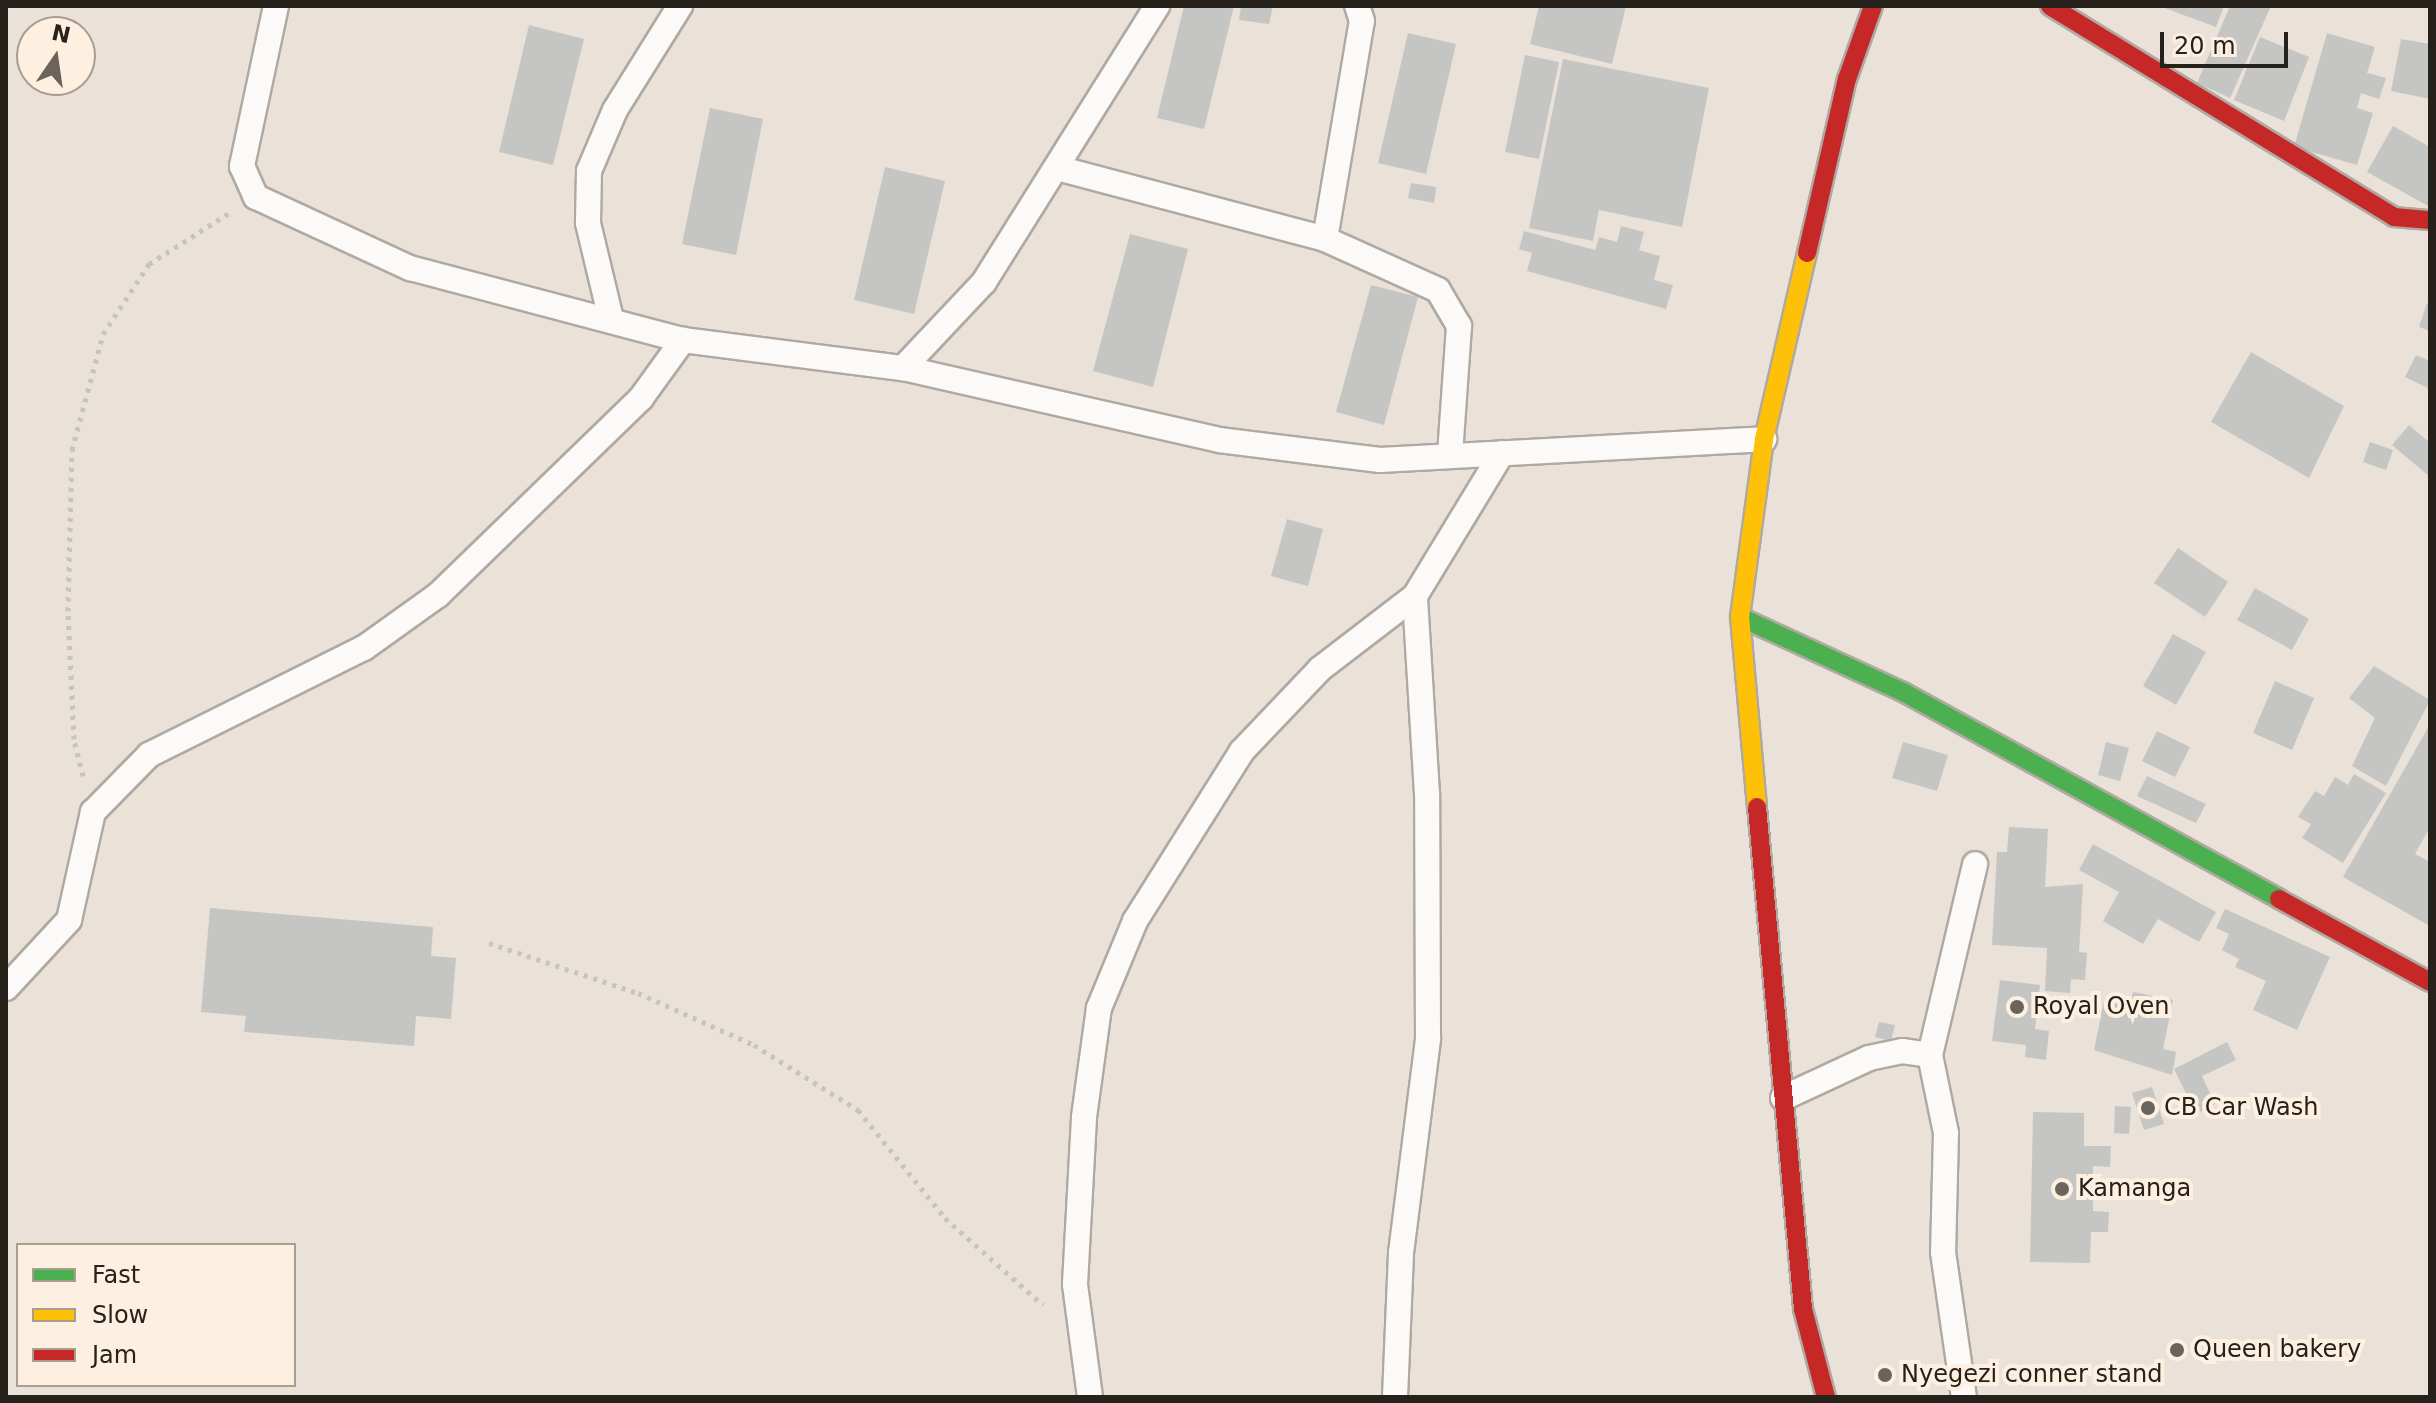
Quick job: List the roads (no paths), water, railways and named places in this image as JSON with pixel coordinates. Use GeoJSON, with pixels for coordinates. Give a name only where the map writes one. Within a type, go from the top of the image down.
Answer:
{"type":"FeatureCollection","features":[{"type":"Feature","properties":{"kind":"main road"},"geometry":{"type":"LineString","coordinates":[[1826,1397],[1803,1309],[1740,617],[1764,439],[1847,79],[1873,6]]}},
{"type":"Feature","properties":{"kind":"main road"},"geometry":{"type":"LineString","coordinates":[[2050,6],[2394,217],[2430,220]]}},
{"type":"Feature","properties":{"kind":"main road"},"geometry":{"type":"LineString","coordinates":[[1740,617],[1903,692],[2430,982]]}},
{"type":"Feature","properties":{"kind":"lane"},"geometry":{"type":"LineString","coordinates":[[276,6],[242,166],[256,197],[410,268],[683,340],[903,368],[1219,440],[1380,460],[1764,439]]}},
{"type":"Feature","properties":{"kind":"lane"},"geometry":{"type":"LineString","coordinates":[[611,319],[588,223],[589,171],[615,110],[680,6]]}},
{"type":"Feature","properties":{"kind":"lane"},"geometry":{"type":"LineString","coordinates":[[903,368],[984,282],[1157,6]]}},
{"type":"Feature","properties":{"kind":"lane"},"geometry":{"type":"LineString","coordinates":[[1325,239],[1362,21],[1357,6]]}},
{"type":"Feature","properties":{"kind":"lane"},"geometry":{"type":"LineString","coordinates":[[1057,168],[1325,239],[1394,265],[1438,290],[1459,326],[1450,456]]}},
{"type":"Feature","properties":{"kind":"lane"},"geometry":{"type":"LineString","coordinates":[[6,988],[69,920],[93,812],[149,755],[364,648],[438,595],[641,398],[683,340]]}},
{"type":"Feature","properties":{"kind":"lane"},"geometry":{"type":"LineString","coordinates":[[1090,1397],[1075,1284],[1084,1117],[1099,1008],[1135,921],[1242,751],[1320,669],[1415,596],[1502,453]]}},
{"type":"Feature","properties":{"kind":"lane"},"geometry":{"type":"LineString","coordinates":[[1395,1397],[1401,1253],[1428,1038],[1427,794],[1415,596]]}},
{"type":"Feature","properties":{"kind":"lane"},"geometry":{"type":"LineString","coordinates":[[1964,1397],[1943,1252],[1946,1133],[1930,1055],[1975,864]]}},
{"type":"Feature","properties":{"kind":"lane"},"geometry":{"type":"LineString","coordinates":[[1783,1098],[1869,1058],[1902,1051],[1930,1055]]}},
{"type":"Feature","properties":{"kind":"place","name":"Royal Oven"},"geometry":{"type":"Point","coordinates":[2017,1007]}},
{"type":"Feature","properties":{"kind":"place","name":"CB Car Wash"},"geometry":{"type":"Point","coordinates":[2148,1108]}},
{"type":"Feature","properties":{"kind":"place","name":"Kamanga"},"geometry":{"type":"Point","coordinates":[2062,1189]}},
{"type":"Feature","properties":{"kind":"place","name":"Queen bakery"},"geometry":{"type":"Point","coordinates":[2177,1350]}},
{"type":"Feature","properties":{"kind":"place","name":"Nyegezi conner stand"},"geometry":{"type":"Point","coordinates":[1885,1375]}}]}
